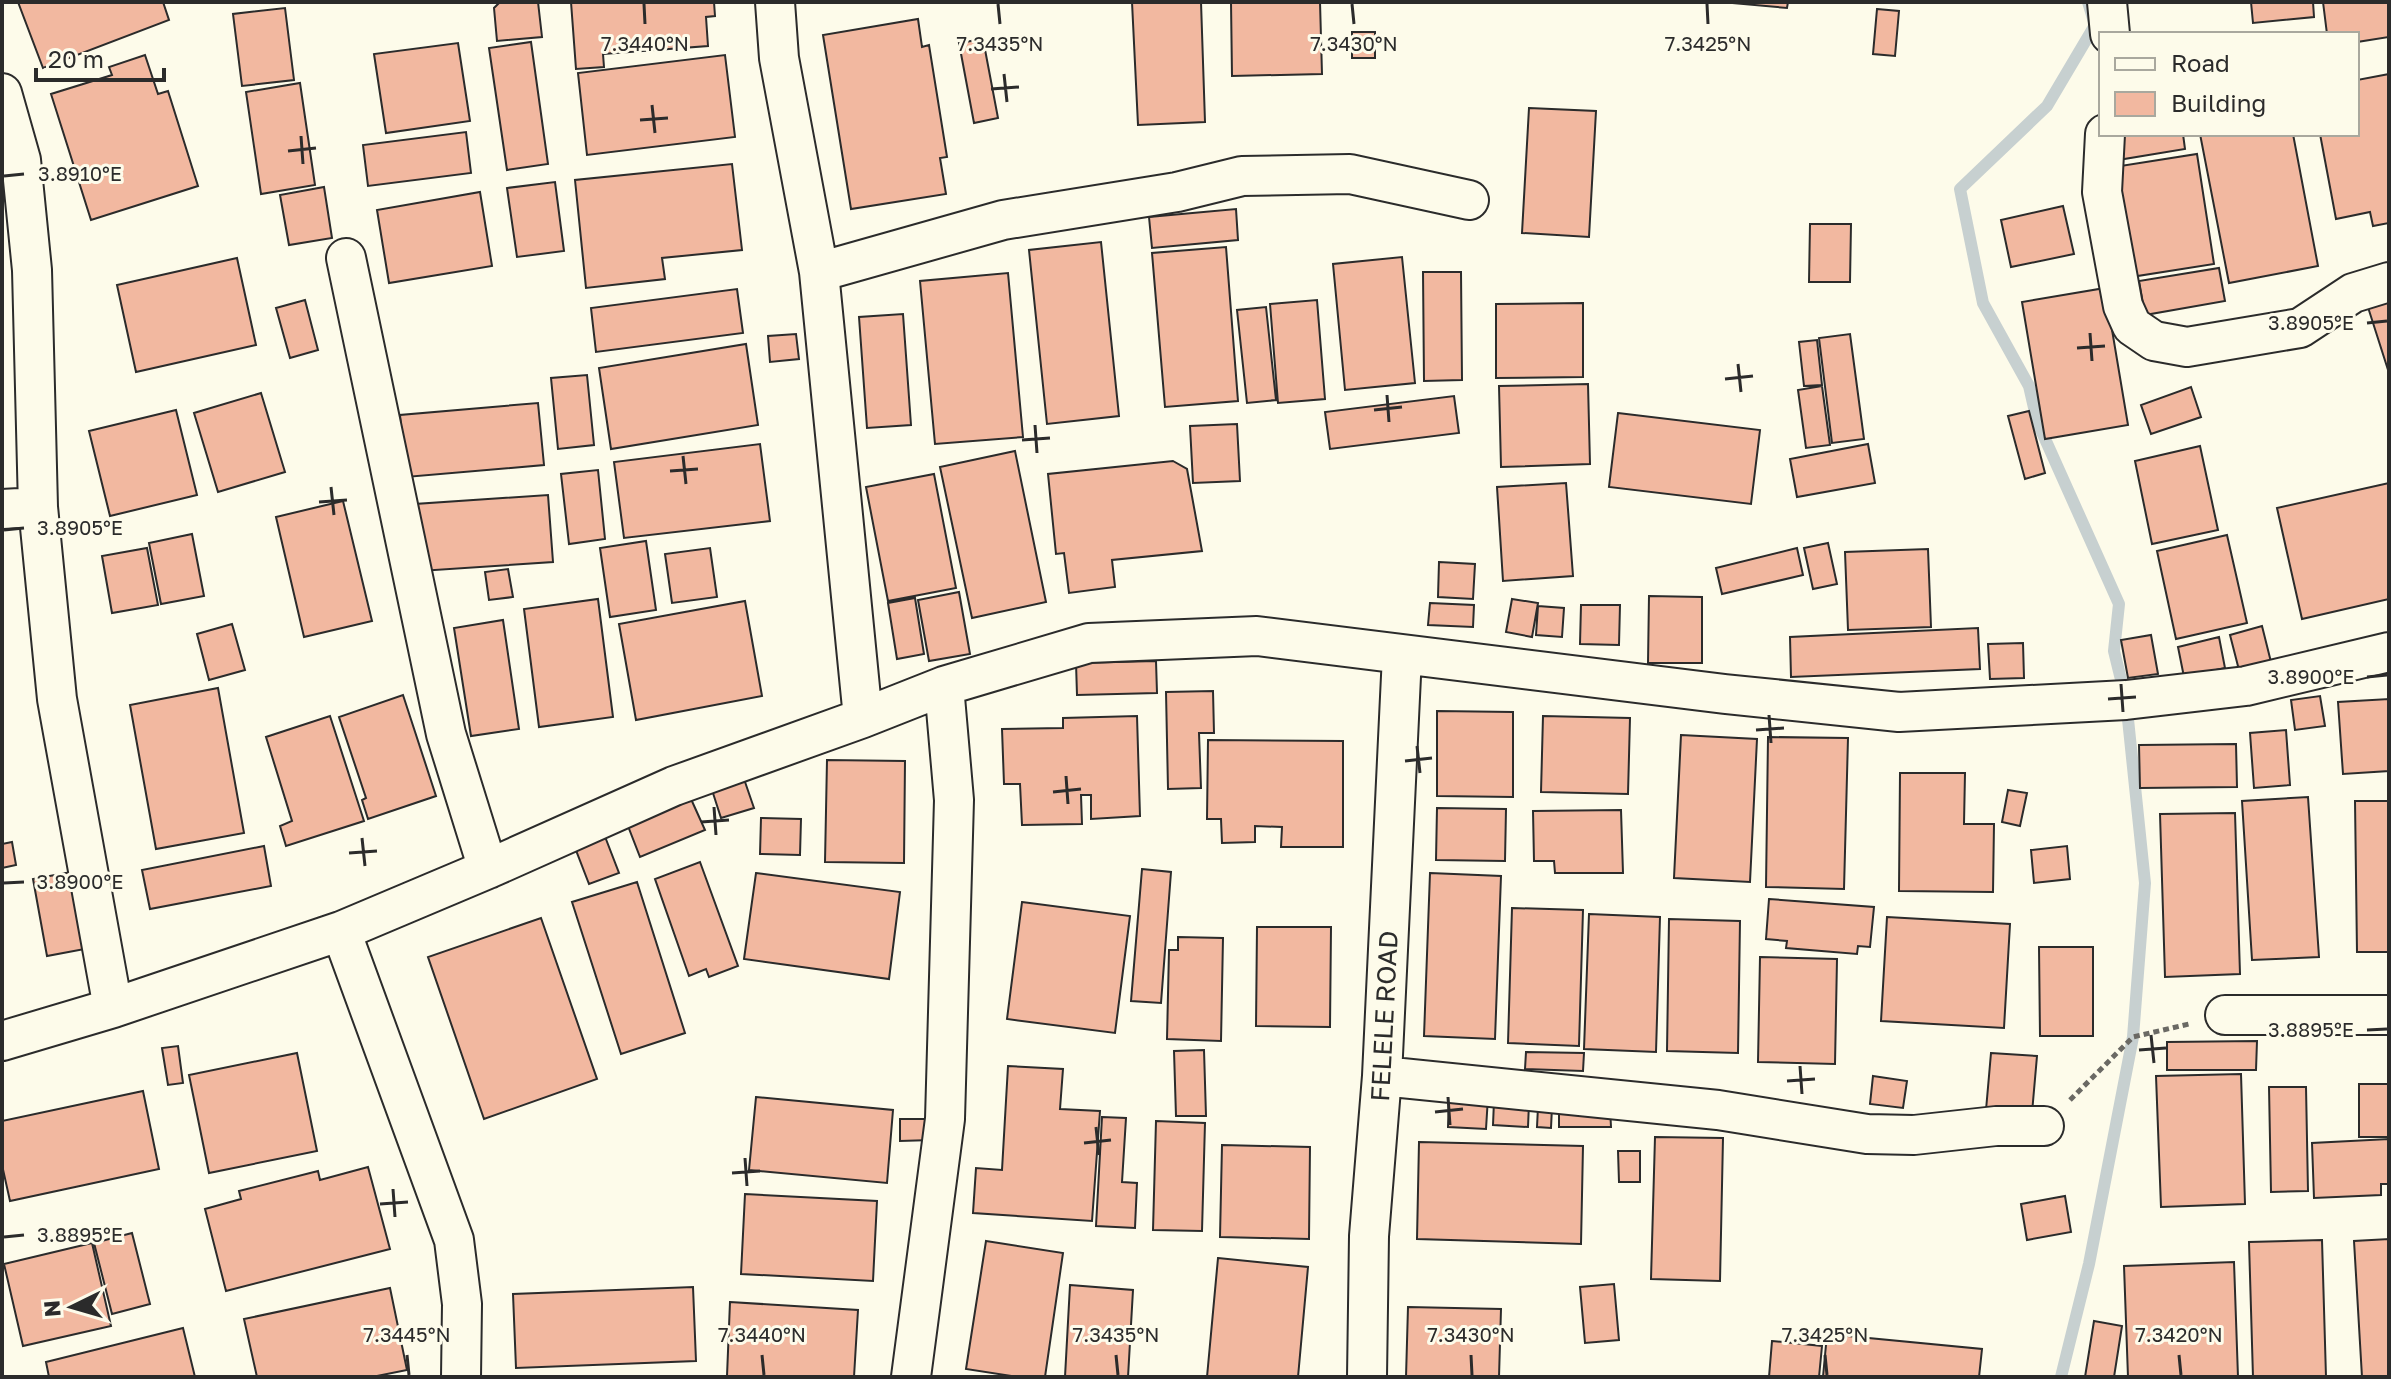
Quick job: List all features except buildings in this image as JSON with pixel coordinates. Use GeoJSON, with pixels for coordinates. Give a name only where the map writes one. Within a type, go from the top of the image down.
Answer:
{"type":"FeatureCollection","features":[{"type":"Feature","properties":{"kind":"street"},"geometry":{"type":"LineString","coordinates":[[775,2],[779,58],[819,272],[863,718]]}},
{"type":"Feature","properties":{"kind":"street"},"geometry":{"type":"LineString","coordinates":[[2107,2],[2110,32]]}},
{"type":"Feature","properties":{"kind":"street"},"geometry":{"type":"LineString","coordinates":[[2,93],[21,160],[32,270],[20,508],[113,1008]]}},
{"type":"Feature","properties":{"kind":"street"},"geometry":{"type":"LineString","coordinates":[[2105,136],[2102,192],[2123,306],[2132,326],[2154,341],[2187,347],[2300,328],[2353,293],[2389,282]]}},
{"type":"Feature","properties":{"kind":"street"},"geometry":{"type":"LineString","coordinates":[[819,272],[1003,220],[1177,192],[1242,176],[1350,174],[1469,200]]}},
{"type":"Feature","properties":{"kind":"street"},"geometry":{"type":"LineString","coordinates":[[346,258],[446,734],[488,869]]}},
{"type":"Feature","properties":{"kind":"street"},"geometry":{"type":"LineString","coordinates":[[2,1041],[113,1008],[341,931],[674,786],[944,686],[1089,643],[1257,636],[1899,712],[2126,700],[2246,686],[2389,652]]}},
{"type":"Feature","properties":{"kind":"street","name":"FELELE ROAD"},"geometry":{"type":"LineString","coordinates":[[1367,1377],[1369,1236],[1382,1076],[1402,655]]}},
{"type":"Feature","properties":{"kind":"street"},"geometry":{"type":"LineString","coordinates":[[911,1377],[945,1119],[954,800],[944,686]]}},
{"type":"Feature","properties":{"kind":"street"},"geometry":{"type":"LineString","coordinates":[[341,931],[454,1240],[462,1304],[461,1377]]}},
{"type":"Feature","properties":{"kind":"street"},"geometry":{"type":"LineString","coordinates":[[2225,1015],[2389,1015]]}},
{"type":"Feature","properties":{"kind":"street"},"geometry":{"type":"LineString","coordinates":[[1382,1076],[1718,1110],[1867,1134],[1914,1135],[1996,1126],[2044,1126]]}},
{"type":"Feature","properties":{"kind":"path"},"geometry":{"type":"LineString","coordinates":[[2044,1126],[2133,1037],[2225,1015]]}},
{"type":"Feature","properties":{"kind":"waterway"},"geometry":{"type":"LineString","coordinates":[[2061,1377],[2089,1264],[2133,1037],[2145,883],[2126,700],[2114,651],[2119,604],[2037,421],[2029,386],[1983,303],[1960,189],[2047,106],[2095,25],[2088,2]]}}]}
